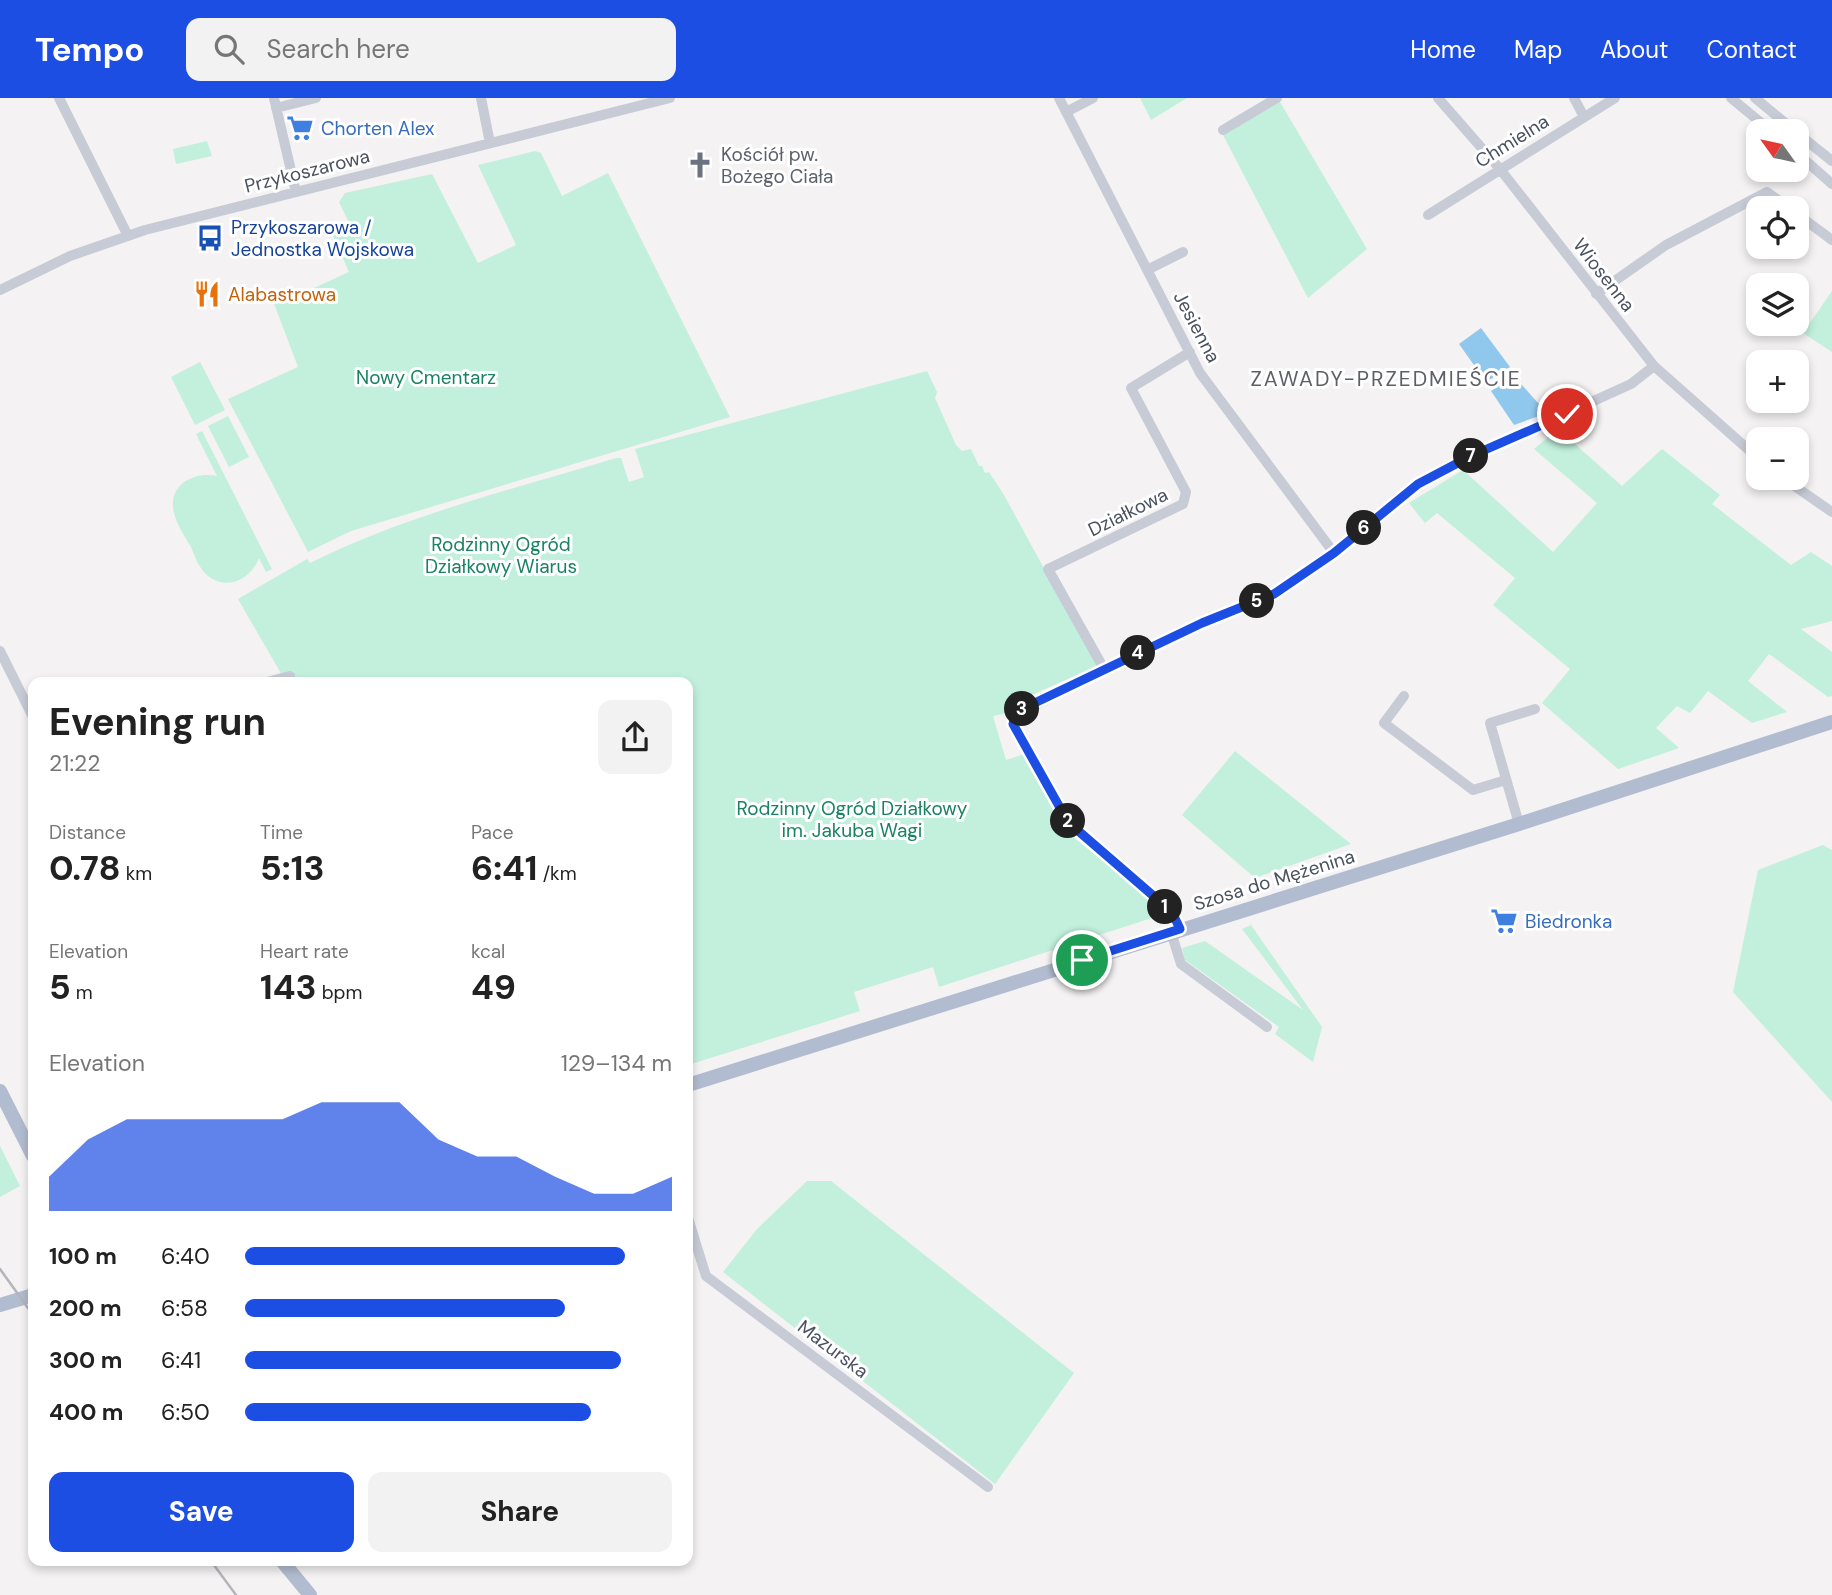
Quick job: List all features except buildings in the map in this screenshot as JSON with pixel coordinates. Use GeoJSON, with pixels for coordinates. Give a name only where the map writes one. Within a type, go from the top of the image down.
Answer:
{"type":"FeatureCollection","features":[{"type":"Feature","properties":{"kind":"main road","name":"Szosa do Mężenina"},"geometry":{"type":"LineString","coordinates":[[693,1083],[1519,824],[1832,722]]}},
{"type":"Feature","properties":{"kind":"main road"},"geometry":{"type":"LineString","coordinates":[[0,1091],[28,1146]]}},
{"type":"Feature","properties":{"kind":"main road"},"geometry":{"type":"LineString","coordinates":[[0,1305],[28,1296]]}},
{"type":"Feature","properties":{"kind":"main road"},"geometry":{"type":"LineString","coordinates":[[286,1566],[310,1595]]}},
{"type":"Feature","properties":{"kind":"street"},"geometry":{"type":"LineString","coordinates":[[59,98],[128,236]]}},
{"type":"Feature","properties":{"kind":"street"},"geometry":{"type":"LineString","coordinates":[[296,192],[275,103],[316,98]]}},
{"type":"Feature","properties":{"kind":"street"},"geometry":{"type":"LineString","coordinates":[[481,98],[490,143]]}},
{"type":"Feature","properties":{"kind":"street","name":"Przykoszarowa"},"geometry":{"type":"LineString","coordinates":[[0,290],[70,256],[128,236],[670,98]]}},
{"type":"Feature","properties":{"kind":"street","name":"Jesienna"},"geometry":{"type":"LineString","coordinates":[[1059,98],[1190,352],[1214,392],[1334,553]]}},
{"type":"Feature","properties":{"kind":"street"},"geometry":{"type":"LineString","coordinates":[[1066,112],[1093,98]]}},
{"type":"Feature","properties":{"kind":"street"},"geometry":{"type":"LineString","coordinates":[[1223,130],[1277,98]]}},
{"type":"Feature","properties":{"kind":"street","name":"Wiosenna"},"geometry":{"type":"LineString","coordinates":[[1438,98],[1500,169],[1654,366],[1746,447]]}},
{"type":"Feature","properties":{"kind":"street"},"geometry":{"type":"LineString","coordinates":[[1574,98],[1584,117]]}},
{"type":"Feature","properties":{"kind":"street","name":"Chmielna"},"geometry":{"type":"LineString","coordinates":[[1428,215],[1615,98]]}},
{"type":"Feature","properties":{"kind":"street"},"geometry":{"type":"LineString","coordinates":[[1731,98],[1756,119]]}},
{"type":"Feature","properties":{"kind":"street"},"geometry":{"type":"LineString","coordinates":[[1755,98],[1780,119]]}},
{"type":"Feature","properties":{"kind":"street"},"geometry":{"type":"LineString","coordinates":[[1810,143],[1831,159]]}},
{"type":"Feature","properties":{"kind":"street"},"geometry":{"type":"LineString","coordinates":[[1810,165],[1832,184]]}},
{"type":"Feature","properties":{"kind":"street"},"geometry":{"type":"LineString","coordinates":[[1596,294],[1666,245],[1746,203]]}},
{"type":"Feature","properties":{"kind":"street"},"geometry":{"type":"LineString","coordinates":[[1809,223],[1832,240]]}},
{"type":"Feature","properties":{"kind":"street"},"geometry":{"type":"LineString","coordinates":[[1147,270],[1183,252]]}},
{"type":"Feature","properties":{"kind":"street","name":"Działkowa"},"geometry":{"type":"LineString","coordinates":[[1104,669],[1048,569],[1183,504],[1186,492],[1132,388],[1190,352]]}},
{"type":"Feature","properties":{"kind":"street"},"geometry":{"type":"LineString","coordinates":[[1267,1027],[1181,964],[1172,912],[1068,822],[1013,724],[1015,716],[1022,709],[1104,669],[1202,623],[1274,594],[1334,553],[1418,484],[1437,472],[1631,384],[1654,366]]}},
{"type":"Feature","properties":{"kind":"street"},"geometry":{"type":"LineString","coordinates":[[1800,490],[1832,512]]}},
{"type":"Feature","properties":{"kind":"street"},"geometry":{"type":"LineString","coordinates":[[0,651],[28,707]]}},
{"type":"Feature","properties":{"kind":"street"},"geometry":{"type":"LineString","coordinates":[[1404,696],[1384,723],[1473,790],[1506,780]]}},
{"type":"Feature","properties":{"kind":"street"},"geometry":{"type":"LineString","coordinates":[[1519,824],[1490,723],[1535,709]]}},
{"type":"Feature","properties":{"kind":"street","name":"Mazurska"},"geometry":{"type":"LineString","coordinates":[[693,1234],[706,1276],[988,1487]]}},
{"type":"Feature","properties":{"kind":"green space"},"geometry":{"type":"Polygon","coordinates":[[[1140,98],[1187,98],[1151,120],[1140,98]]]}},
{"type":"Feature","properties":{"kind":"green space"},"geometry":{"type":"Polygon","coordinates":[[[1280,102],[1367,249],[1308,298],[1223,135],[1280,102]]]}},
{"type":"Feature","properties":{"kind":"green space"},"geometry":{"type":"Polygon","coordinates":[[[207,141],[212,156],[176,164],[173,149],[207,141]]]}},
{"type":"Feature","properties":{"kind":"green space","name":"Nowy Cmentarz"},"geometry":{"type":"Polygon","coordinates":[[[535,151],[541,153],[562,196],[608,173],[730,417],[351,531],[308,552],[228,399],[298,367],[273,301],[289,293],[292,298],[349,272],[333,236],[351,227],[339,202],[345,193],[432,174],[478,263],[516,245],[478,165],[535,151]]]}},
{"type":"Feature","properties":{"kind":"green space"},"geometry":{"type":"Polygon","coordinates":[[[1832,291],[1832,352],[1808,336],[1809,324],[1832,291]]]}},
{"type":"Feature","properties":{"kind":"green space"},"geometry":{"type":"Polygon","coordinates":[[[200,362],[225,410],[195,425],[171,377],[200,362]]]}},
{"type":"Feature","properties":{"kind":"green space","name":"Rodzinny Ogród Działkowy im. Jakuba Wagi"},"geometry":{"type":"Polygon","coordinates":[[[927,371],[937,392],[935,398],[956,445],[962,451],[971,449],[979,466],[982,466],[985,473],[989,472],[1004,495],[1097,666],[1007,706],[1008,713],[993,716],[1006,760],[1025,754],[1062,828],[1167,913],[939,987],[933,967],[854,992],[860,1011],[693,1063],[693,677],[283,677],[238,599],[307,559],[310,563],[384,531],[500,492],[616,458],[621,458],[629,482],[644,477],[635,449],[927,371]]]}},
{"type":"Feature","properties":{"kind":"green space"},"geometry":{"type":"Polygon","coordinates":[[[228,416],[249,457],[229,467],[208,426],[228,416]]]}},
{"type":"Feature","properties":{"kind":"green space"},"geometry":{"type":"Polygon","coordinates":[[[1558,429],[1622,486],[1662,449],[1720,495],[1712,504],[1791,565],[1811,552],[1832,566],[1832,621],[1801,629],[1832,652],[1832,696],[1828,697],[1769,654],[1748,681],[1787,712],[1752,723],[1708,691],[1690,713],[1677,706],[1656,728],[1679,748],[1618,769],[1542,703],[1570,669],[1493,605],[1515,578],[1437,513],[1425,523],[1409,503],[1463,470],[1553,552],[1597,503],[1534,449],[1558,429]]]}},
{"type":"Feature","properties":{"kind":"green space"},"geometry":{"type":"Polygon","coordinates":[[[202,431],[272,569],[266,572],[259,558],[250,572],[237,581],[230,583],[215,580],[199,566],[177,522],[173,503],[178,488],[191,478],[217,476],[196,434],[202,431]]]}},
{"type":"Feature","properties":{"kind":"green space"},"geometry":{"type":"Polygon","coordinates":[[[1235,751],[1351,844],[1255,878],[1182,815],[1235,751]]]}},
{"type":"Feature","properties":{"kind":"green space"},"geometry":{"type":"Polygon","coordinates":[[[1823,845],[1832,850],[1832,1102],[1733,992],[1758,870],[1823,845]]]}},
{"type":"Feature","properties":{"kind":"green space"},"geometry":{"type":"Polygon","coordinates":[[[1251,925],[1322,1027],[1313,1062],[1275,1034],[1279,1027],[1185,960],[1182,948],[1205,941],[1303,1010],[1242,929],[1251,925]]]}},
{"type":"Feature","properties":{"kind":"green space"},"geometry":{"type":"Polygon","coordinates":[[[0,1146],[20,1186],[0,1197],[0,1146]]]}},
{"type":"Feature","properties":{"kind":"green space"},"geometry":{"type":"Polygon","coordinates":[[[807,1181],[831,1181],[1074,1373],[995,1484],[723,1272],[757,1229],[807,1181]]]}},
{"type":"Feature","properties":{"kind":"water"},"geometry":{"type":"Polygon","coordinates":[[[1481,328],[1510,367],[1486,382],[1459,344],[1481,328]]]}},
{"type":"Feature","properties":{"kind":"water"},"geometry":{"type":"Polygon","coordinates":[[[1514,376],[1547,413],[1514,425],[1491,391],[1514,376]]]}},
{"type":"Feature","properties":{"kind":"railway"},"geometry":{"type":"LineString","coordinates":[[0,1269],[28,1308]]}},
{"type":"Feature","properties":{"kind":"railway"},"geometry":{"type":"LineString","coordinates":[[215,1566],[236,1595]]}},
{"type":"Feature","properties":{"kind":"place","name":"Chorten Alex"},"geometry":{"type":"Point","coordinates":[300,128]}},
{"type":"Feature","properties":{"kind":"place","name":"Kościół pw. Bożego Ciała"},"geometry":{"type":"Point","coordinates":[700,165]}},
{"type":"Feature","properties":{"kind":"place","name":"Przykoszarowa / Jednostka Wojskowa"},"geometry":{"type":"Point","coordinates":[210,238]}},
{"type":"Feature","properties":{"kind":"place","name":"Alabastrowa"},"geometry":{"type":"Point","coordinates":[207,294]}},
{"type":"Feature","properties":{"kind":"place","name":"Biedronka"},"geometry":{"type":"Point","coordinates":[1504,921]}},
{"type":"Feature","properties":{"kind":"district","name":"ZAWADY-PRZEDMIEŚCIE"},"geometry":{"type":"Point","coordinates":[1386,379]}},
{"type":"Feature","properties":{"kind":"route"},"geometry":{"type":"LineString","coordinates":[[1082,960],[1180,929],[1172,912],[1068,822],[1013,724],[1015,716],[1022,709],[1104,669],[1202,623],[1274,594],[1334,553],[1418,484],[1437,472],[1567,414]]}},
{"type":"Feature","properties":{"kind":"park label","name":"Rodzinny Ogród Działkowy Wiarus"},"geometry":{"type":"Point","coordinates":[501,555]}}]}
